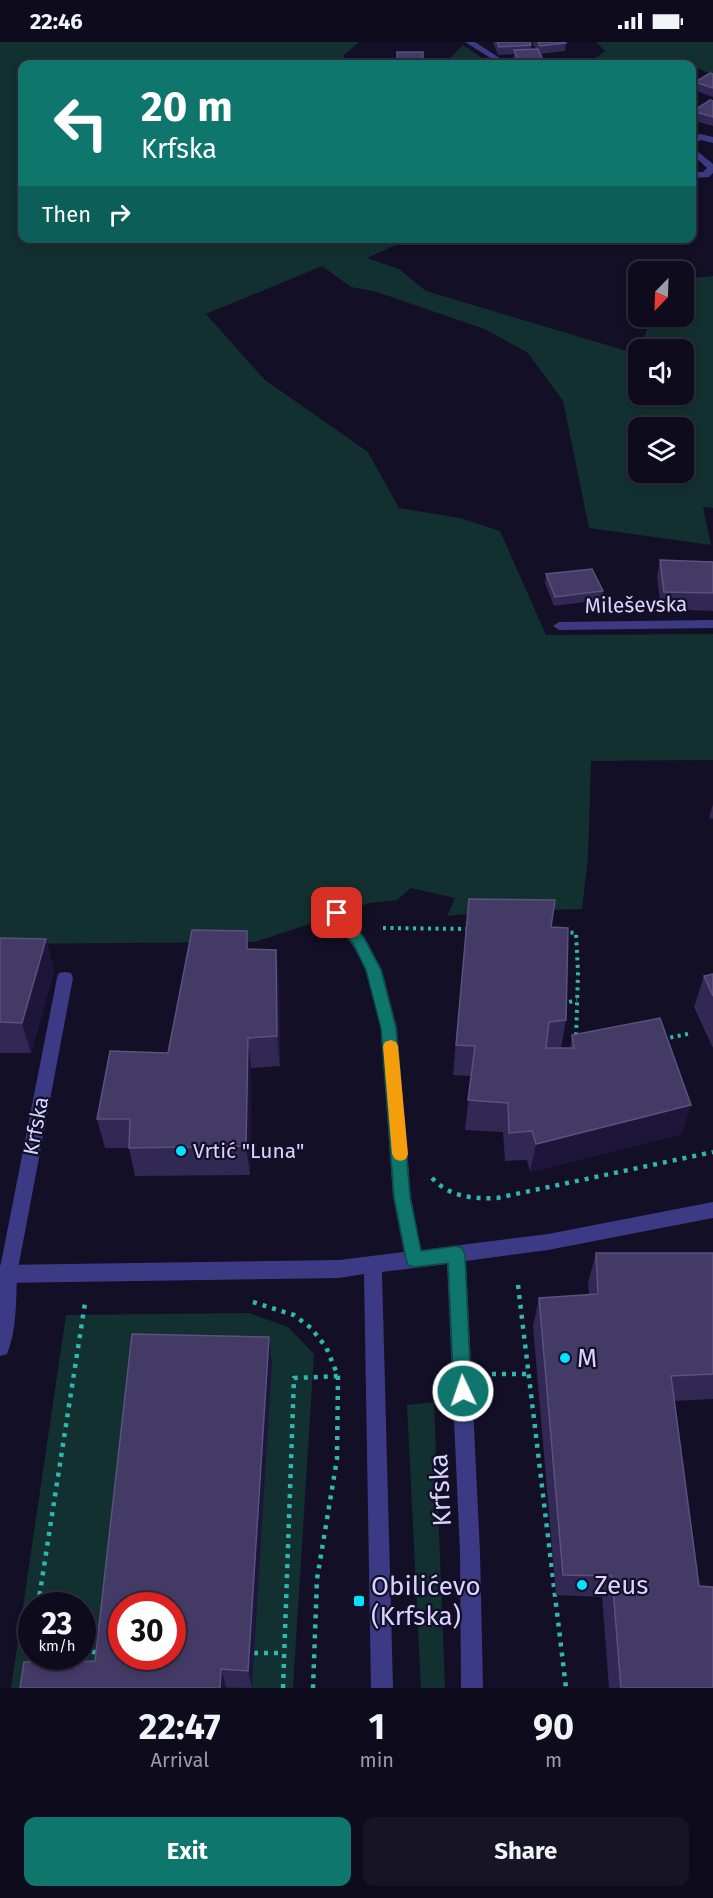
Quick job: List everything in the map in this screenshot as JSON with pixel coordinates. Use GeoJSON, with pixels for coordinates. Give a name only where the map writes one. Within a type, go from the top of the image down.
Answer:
{"type":"FeatureCollection","features":[{"type":"Feature","properties":{"kind":"street"},"geometry":{"type":"LineString","coordinates":[[469,42],[498,60]]}},
{"type":"Feature","properties":{"kind":"street"},"geometry":{"type":"LineString","coordinates":[[696,139],[700,137],[713,140]]}},
{"type":"Feature","properties":{"kind":"street"},"geometry":{"type":"LineString","coordinates":[[696,154],[712,168],[706,176],[696,175]]}},
{"type":"Feature","properties":{"kind":"street","name":"Mileševska"},"geometry":{"type":"LineString","coordinates":[[559,626],[713,624]]}},
{"type":"Feature","properties":{"kind":"street"},"geometry":{"type":"LineString","coordinates":[[337,913],[359,942],[374,970],[389,1028],[402,1197],[414,1259]]}},
{"type":"Feature","properties":{"kind":"street","name":"Krfska"},"geometry":{"type":"LineString","coordinates":[[0,1347],[6,1310],[4,1274],[65,978]]}},
{"type":"Feature","properties":{"kind":"street"},"geometry":{"type":"LineString","coordinates":[[4,1274],[328,1269],[373,1265],[548,1242],[713,1210]]}},
{"type":"Feature","properties":{"kind":"street","name":"Krfska"},"geometry":{"type":"LineString","coordinates":[[456,1254],[470,1552],[472,1688]]}},
{"type":"Feature","properties":{"kind":"street"},"geometry":{"type":"LineString","coordinates":[[373,1265],[382,1688]]}},
{"type":"Feature","properties":{"kind":"path"},"geometry":{"type":"LineString","coordinates":[[386,938],[383,928],[472,929]]}},
{"type":"Feature","properties":{"kind":"path"},"geometry":{"type":"LineString","coordinates":[[557,931],[576,933],[576,1043]]}},
{"type":"Feature","properties":{"kind":"path"},"geometry":{"type":"LineString","coordinates":[[561,1004],[577,1000]]}},
{"type":"Feature","properties":{"kind":"path"},"geometry":{"type":"LineString","coordinates":[[661,1039],[692,1033]]}},
{"type":"Feature","properties":{"kind":"path"},"geometry":{"type":"LineString","coordinates":[[429,1173],[433,1181],[447,1191],[462,1197],[497,1198],[713,1152]]}},
{"type":"Feature","properties":{"kind":"path"},"geometry":{"type":"LineString","coordinates":[[518,1285],[566,1688]]}},
{"type":"Feature","properties":{"kind":"path"},"geometry":{"type":"LineString","coordinates":[[40,1592],[86,1294]]}},
{"type":"Feature","properties":{"kind":"path"},"geometry":{"type":"LineString","coordinates":[[251,1302],[294,1315],[311,1328],[327,1347],[338,1376],[337,1459],[317,1579],[313,1688]]}},
{"type":"Feature","properties":{"kind":"path"},"geometry":{"type":"LineString","coordinates":[[505,1374],[527,1374]]}},
{"type":"Feature","properties":{"kind":"path"},"geometry":{"type":"LineString","coordinates":[[283,1688],[294,1378],[338,1376]]}},
{"type":"Feature","properties":{"kind":"path"},"geometry":{"type":"LineString","coordinates":[[96,1652],[108,1652]]}},
{"type":"Feature","properties":{"kind":"path"},"geometry":{"type":"LineString","coordinates":[[254,1653],[284,1653]]}},
{"type":"Feature","properties":{"kind":"green space"},"geometry":{"type":"Polygon","coordinates":[[[0,42],[359,42],[343,56],[349,60],[18,60],[18,243],[401,243],[367,258],[399,269],[426,291],[628,351],[628,405],[694,405],[694,339],[643,339],[648,327],[694,327],[694,278],[713,276],[713,508],[703,507],[711,545],[589,528],[563,401],[528,353],[487,330],[377,292],[351,287],[322,266],[206,314],[265,380],[368,452],[399,508],[460,518],[500,531],[546,635],[713,634],[713,760],[591,761],[588,858],[582,909],[483,912],[447,916],[455,898],[411,888],[397,900],[370,903],[255,942],[0,944],[0,42]]]}},
{"type":"Feature","properties":{"kind":"green space"},"geometry":{"type":"Polygon","coordinates":[[[596,42],[713,42],[713,75],[696,69],[696,60],[587,60],[605,51],[596,42]]]}},
{"type":"Feature","properties":{"kind":"green space"},"geometry":{"type":"Polygon","coordinates":[[[463,45],[485,60],[448,60],[463,45]]]}},
{"type":"Feature","properties":{"kind":"green space"},"geometry":{"type":"Polygon","coordinates":[[[249,1313],[288,1327],[314,1354],[293,1688],[11,1688],[18,1641],[18,1670],[96,1670],[96,1592],[25,1592],[66,1315],[249,1313]]]}},
{"type":"Feature","properties":{"kind":"green space"},"geometry":{"type":"Polygon","coordinates":[[[434,1402],[445,1688],[421,1688],[407,1405],[434,1402]]]}},
{"type":"Feature","properties":{"kind":"building"},"geometry":{"type":"Polygon","coordinates":[[[497,42],[530,42],[531,45],[499,47],[497,42]]]}},
{"type":"Feature","properties":{"kind":"building"},"geometry":{"type":"Polygon","coordinates":[[[538,42],[565,42],[566,43],[540,46],[538,42]]]}},
{"type":"Feature","properties":{"kind":"building"},"geometry":{"type":"Polygon","coordinates":[[[538,49],[543,60],[518,60],[514,50],[538,49]]]}},
{"type":"Feature","properties":{"kind":"building"},"geometry":{"type":"Polygon","coordinates":[[[397,52],[423,52],[423,60],[397,60],[397,52]]]}},
{"type":"Feature","properties":{"kind":"building"},"geometry":{"type":"Polygon","coordinates":[[[710,73],[713,74],[713,88],[696,81],[710,73]]]}},
{"type":"Feature","properties":{"kind":"building"},"geometry":{"type":"Polygon","coordinates":[[[710,100],[713,101],[713,117],[696,112],[696,109],[710,100]]]}},
{"type":"Feature","properties":{"kind":"building"},"geometry":{"type":"Polygon","coordinates":[[[660,560],[713,562],[713,593],[664,592],[660,560]]]}},
{"type":"Feature","properties":{"kind":"building"},"geometry":{"type":"Polygon","coordinates":[[[592,569],[603,591],[555,597],[546,574],[592,569]]]}},
{"type":"Feature","properties":{"kind":"building"},"geometry":{"type":"Polygon","coordinates":[[[469,899],[555,900],[551,927],[568,928],[566,1020],[549,1022],[546,1048],[574,1048],[572,1035],[660,1018],[691,1105],[536,1144],[532,1131],[509,1133],[508,1103],[468,1100],[475,1046],[456,1045],[469,899]]]}},
{"type":"Feature","properties":{"kind":"building"},"geometry":{"type":"Polygon","coordinates":[[[192,930],[247,931],[247,949],[276,950],[277,1036],[248,1038],[246,1146],[129,1148],[130,1119],[97,1119],[110,1051],[168,1053],[192,930]]]}},
{"type":"Feature","properties":{"kind":"building"},"geometry":{"type":"Polygon","coordinates":[[[0,938],[46,939],[22,1023],[0,1022],[0,938]]]}},
{"type":"Feature","properties":{"kind":"building"},"geometry":{"type":"Polygon","coordinates":[[[713,974],[713,996],[704,976],[713,974]]]}},
{"type":"Feature","properties":{"kind":"building"},"geometry":{"type":"Polygon","coordinates":[[[596,1253],[713,1253],[713,1374],[671,1376],[699,1586],[713,1587],[713,1688],[621,1688],[612,1576],[563,1575],[539,1298],[598,1294],[596,1253]]]}},
{"type":"Feature","properties":{"kind":"building"},"geometry":{"type":"Polygon","coordinates":[[[132,1334],[269,1337],[248,1671],[221,1669],[220,1688],[20,1688],[23,1670],[96,1670],[96,1652],[132,1334]]]}},
{"type":"Feature","properties":{"kind":"slow traffic"},"geometry":{"type":"LineString","coordinates":[[391,1046],[400,1154]]}},
{"type":"Feature","properties":{"kind":"place","name":"Vrtić \"Luna\""},"geometry":{"type":"Point","coordinates":[181,1151]}},
{"type":"Feature","properties":{"kind":"place","name":"M"},"geometry":{"type":"Point","coordinates":[565,1358]}},
{"type":"Feature","properties":{"kind":"place","name":"Zeus"},"geometry":{"type":"Point","coordinates":[582,1585]}},
{"type":"Feature","properties":{"kind":"place","name":"Obilićevo (Krfska)"},"geometry":{"type":"Point","coordinates":[359,1601]}},
{"type":"Feature","properties":{"kind":"route"},"geometry":{"type":"LineString","coordinates":[[337,913],[359,942],[374,970],[389,1028],[402,1197],[414,1259],[456,1254],[463,1391]]}}]}
